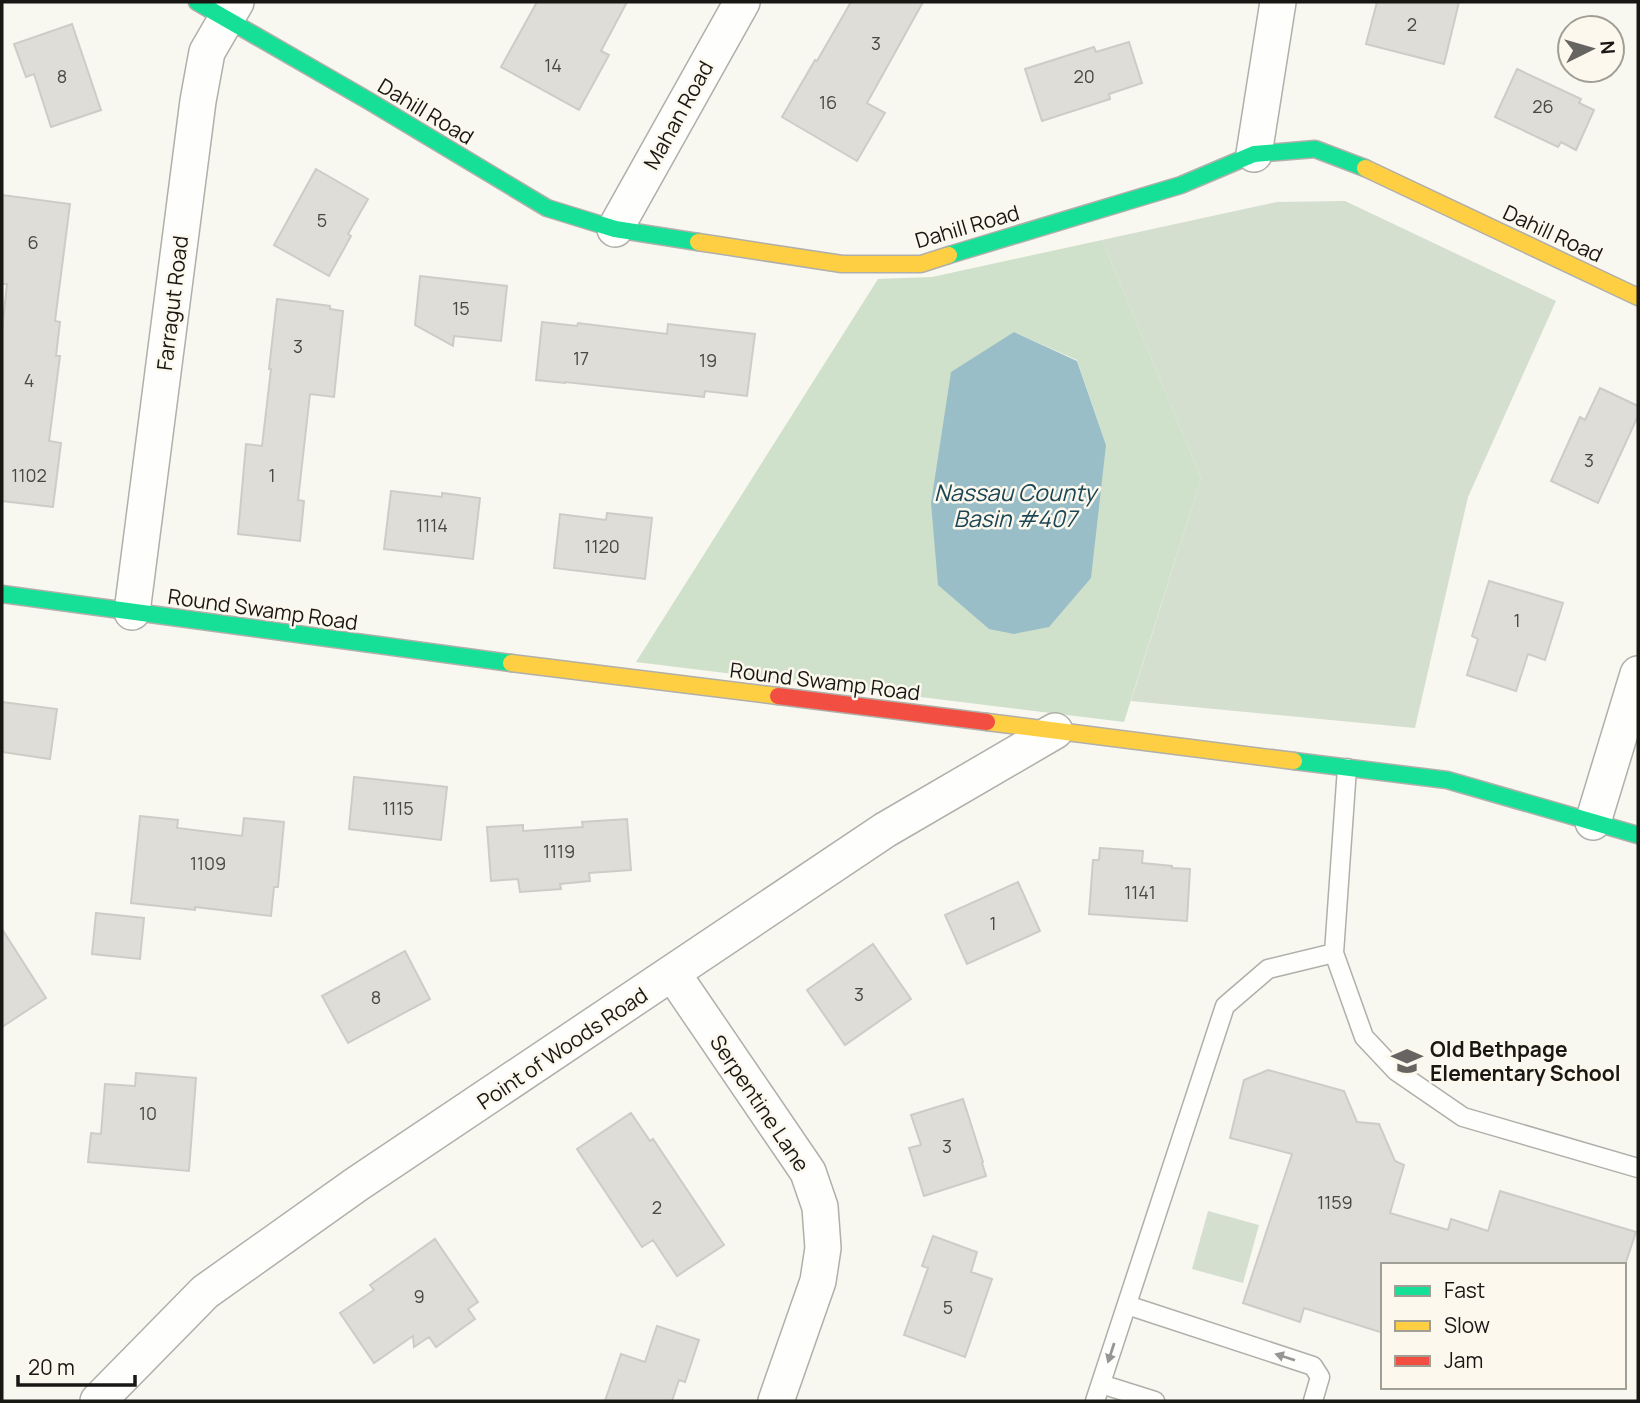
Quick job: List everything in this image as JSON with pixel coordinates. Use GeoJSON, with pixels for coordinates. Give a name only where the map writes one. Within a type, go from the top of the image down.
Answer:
{"type":"FeatureCollection","features":[{"type":"Feature","properties":{"kind":"main road","name":"Dahill Road"},"geometry":{"type":"LineString","coordinates":[[220,7],[547,208],[615,229],[842,264],[921,264],[1181,185],[1254,154],[1315,149],[1371,170],[1638,297]]}},
{"type":"Feature","properties":{"kind":"main road","name":"Round Swamp Road"},"geometry":{"type":"LineString","coordinates":[[2,594],[452,655],[1447,780],[1638,835]]}},
{"type":"Feature","properties":{"kind":"street","name":"Mahan Road"},"geometry":{"type":"LineString","coordinates":[[615,229],[741,2]]}},
{"type":"Feature","properties":{"kind":"street"},"geometry":{"type":"LineString","coordinates":[[1254,154],[1278,2]]}},
{"type":"Feature","properties":{"kind":"street","name":"Farragut Road"},"geometry":{"type":"LineString","coordinates":[[132,612],[198,101],[207,52],[220,7]]}},
{"type":"Feature","properties":{"kind":"street"},"geometry":{"type":"LineString","coordinates":[[1593,822],[1638,674]]}},
{"type":"Feature","properties":{"kind":"street","name":"Point of Woods Road"},"geometry":{"type":"LineString","coordinates":[[98,1401],[205,1292],[358,1184],[885,831],[1055,731]]}},
{"type":"Feature","properties":{"kind":"street","name":"Serpentine Lane"},"geometry":{"type":"LineString","coordinates":[[673,974],[808,1172],[820,1207],[823,1248],[818,1282],[776,1401]]}},
{"type":"Feature","properties":{"kind":"lane"},"geometry":{"type":"LineString","coordinates":[[1347,768],[1334,953],[1364,1037],[1396,1070],[1463,1117],[1638,1168]]}},
{"type":"Feature","properties":{"kind":"lane"},"geometry":{"type":"LineString","coordinates":[[1096,1401],[1226,1006],[1268,969],[1334,953]]}},
{"type":"Feature","properties":{"kind":"lane"},"geometry":{"type":"LineString","coordinates":[[1127,1305],[1313,1366],[1320,1377],[1313,1401]]}},
{"type":"Feature","properties":{"kind":"lane"},"geometry":{"type":"LineString","coordinates":[[1101,1384],[1155,1401]]}},
{"type":"Feature","properties":{"kind":"green space"},"geometry":{"type":"Polygon","coordinates":[[[1345,201],[1556,301],[1468,497],[1415,728],[1131,701],[1201,478],[1102,240],[1277,202],[1345,201]]]}},
{"type":"Feature","properties":{"kind":"green space"},"geometry":{"type":"Polygon","coordinates":[[[1102,240],[1201,478],[1124,722],[636,662],[878,279],[932,277],[1102,240]],[[1014,332],[1106,445],[1077,360],[1014,332]]]}},
{"type":"Feature","properties":{"kind":"green space"},"geometry":{"type":"Polygon","coordinates":[[[1208,1211],[1259,1225],[1243,1283],[1192,1269],[1208,1211]]]}},
{"type":"Feature","properties":{"kind":"water","name":"Nassau County Basin #407"},"geometry":{"type":"Polygon","coordinates":[[[1014,332],[1077,361],[1106,445],[1091,578],[1049,627],[1014,634],[989,629],[938,585],[931,503],[951,372],[1014,332]]]}},
{"type":"Feature","properties":{"kind":"building"},"geometry":{"type":"Polygon","coordinates":[[[537,2],[627,2],[601,51],[609,55],[579,110],[501,67],[537,2]]]}},
{"type":"Feature","properties":{"kind":"building"},"geometry":{"type":"Polygon","coordinates":[[[851,2],[923,2],[867,103],[885,113],[857,161],[782,117],[851,2]]]}},
{"type":"Feature","properties":{"kind":"building"},"geometry":{"type":"Polygon","coordinates":[[[1377,2],[1459,2],[1444,64],[1366,44],[1377,2]]]}},
{"type":"Feature","properties":{"kind":"building"},"geometry":{"type":"Polygon","coordinates":[[[72,24],[101,110],[51,127],[34,74],[26,77],[14,44],[72,24]]]}},
{"type":"Feature","properties":{"kind":"building"},"geometry":{"type":"Polygon","coordinates":[[[1129,42],[1142,83],[1109,94],[1110,99],[1042,121],[1025,69],[1094,47],[1096,52],[1129,42]]]}},
{"type":"Feature","properties":{"kind":"building"},"geometry":{"type":"Polygon","coordinates":[[[1517,69],[1581,99],[1579,103],[1594,110],[1576,150],[1561,142],[1558,147],[1495,117],[1517,69]]]}},
{"type":"Feature","properties":{"kind":"building"},"geometry":{"type":"Polygon","coordinates":[[[316,169],[368,199],[329,276],[274,245],[316,169]]]}},
{"type":"Feature","properties":{"kind":"building"},"geometry":{"type":"Polygon","coordinates":[[[2,195],[70,204],[55,321],[60,322],[56,356],[60,356],[49,441],[61,443],[53,507],[2,501],[2,330],[7,284],[2,284],[2,195]]]}},
{"type":"Feature","properties":{"kind":"building"},"geometry":{"type":"Polygon","coordinates":[[[420,276],[507,286],[501,341],[454,336],[453,346],[415,325],[420,276]]]}},
{"type":"Feature","properties":{"kind":"building"},"geometry":{"type":"Polygon","coordinates":[[[277,299],[330,306],[330,309],[343,311],[334,397],[310,394],[298,500],[304,501],[300,541],[238,534],[246,444],[262,446],[277,299]]]}},
{"type":"Feature","properties":{"kind":"building"},"geometry":{"type":"Polygon","coordinates":[[[542,322],[577,326],[578,323],[667,334],[668,324],[755,334],[747,396],[705,391],[704,397],[536,380],[542,322]]]}},
{"type":"Feature","properties":{"kind":"building"},"geometry":{"type":"Polygon","coordinates":[[[1600,388],[1638,406],[1638,416],[1598,503],[1551,481],[1580,417],[1585,420],[1600,388]]]}},
{"type":"Feature","properties":{"kind":"building"},"geometry":{"type":"Polygon","coordinates":[[[391,491],[480,498],[473,559],[384,549],[391,491]]]}},
{"type":"Feature","properties":{"kind":"building"},"geometry":{"type":"Polygon","coordinates":[[[607,513],[652,518],[645,579],[554,568],[560,514],[606,520],[607,513]]]}},
{"type":"Feature","properties":{"kind":"building"},"geometry":{"type":"Polygon","coordinates":[[[1489,581],[1563,603],[1545,660],[1528,654],[1516,691],[1467,675],[1478,639],[1472,636],[1489,581]]]}},
{"type":"Feature","properties":{"kind":"building"},"geometry":{"type":"Polygon","coordinates":[[[2,702],[57,709],[50,759],[2,752],[2,702]]]}},
{"type":"Feature","properties":{"kind":"building"},"geometry":{"type":"Polygon","coordinates":[[[354,777],[447,787],[441,840],[349,829],[354,777]]]}},
{"type":"Feature","properties":{"kind":"building"},"geometry":{"type":"Polygon","coordinates":[[[140,816],[178,820],[177,828],[242,836],[244,818],[284,822],[278,887],[274,887],[271,916],[131,903],[140,816]]]}},
{"type":"Feature","properties":{"kind":"building"},"geometry":{"type":"Polygon","coordinates":[[[627,819],[631,870],[589,873],[590,881],[560,884],[561,889],[520,892],[518,879],[491,881],[487,827],[523,825],[523,831],[583,827],[582,822],[627,819]]]}},
{"type":"Feature","properties":{"kind":"building"},"geometry":{"type":"Polygon","coordinates":[[[1100,848],[1143,851],[1142,863],[1190,869],[1187,921],[1089,914],[1093,860],[1099,860],[1100,848]]]}},
{"type":"Feature","properties":{"kind":"building"},"geometry":{"type":"Polygon","coordinates":[[[1018,882],[1040,931],[967,964],[945,915],[1018,882]]]}},
{"type":"Feature","properties":{"kind":"building"},"geometry":{"type":"Polygon","coordinates":[[[96,913],[144,918],[140,959],[92,954],[96,913]]]}},
{"type":"Feature","properties":{"kind":"building"},"geometry":{"type":"Polygon","coordinates":[[[2,929],[46,998],[2,1027],[2,929]]]}},
{"type":"Feature","properties":{"kind":"building"},"geometry":{"type":"Polygon","coordinates":[[[873,944],[911,999],[845,1045],[807,990],[873,944]]]}},
{"type":"Feature","properties":{"kind":"building"},"geometry":{"type":"Polygon","coordinates":[[[405,951],[430,999],[348,1043],[322,996],[405,951]]]}},
{"type":"Feature","properties":{"kind":"building"},"geometry":{"type":"Polygon","coordinates":[[[1268,1070],[1344,1091],[1357,1122],[1379,1124],[1395,1161],[1404,1165],[1390,1213],[1448,1230],[1451,1219],[1488,1231],[1500,1191],[1636,1232],[1626,1263],[1381,1263],[1381,1332],[1304,1308],[1300,1322],[1243,1303],[1292,1154],[1230,1138],[1244,1080],[1268,1070]]]}},
{"type":"Feature","properties":{"kind":"building"},"geometry":{"type":"Polygon","coordinates":[[[136,1073],[196,1078],[189,1171],[88,1162],[91,1133],[101,1134],[105,1084],[135,1086],[136,1073]]]}},
{"type":"Feature","properties":{"kind":"building"},"geometry":{"type":"Polygon","coordinates":[[[963,1099],[986,1176],[924,1196],[909,1148],[921,1145],[911,1115],[963,1099]]]}},
{"type":"Feature","properties":{"kind":"building"},"geometry":{"type":"Polygon","coordinates":[[[631,1113],[650,1141],[653,1139],[724,1245],[677,1276],[653,1240],[642,1247],[577,1149],[631,1113]]]}},
{"type":"Feature","properties":{"kind":"building"},"geometry":{"type":"Polygon","coordinates":[[[933,1236],[977,1252],[971,1272],[992,1279],[965,1357],[904,1335],[928,1268],[922,1266],[933,1236]]]}},
{"type":"Feature","properties":{"kind":"building"},"geometry":{"type":"Polygon","coordinates":[[[435,1239],[478,1302],[468,1309],[475,1319],[436,1347],[429,1337],[414,1347],[413,1336],[374,1363],[340,1313],[374,1290],[370,1285],[435,1239]]]}},
{"type":"Feature","properties":{"kind":"building"},"geometry":{"type":"Polygon","coordinates":[[[657,1326],[699,1340],[685,1382],[679,1380],[672,1401],[605,1401],[621,1354],[645,1362],[657,1326]]]}},
{"type":"Feature","properties":{"kind":"traffic: fast"},"geometry":{"type":"LineString","coordinates":[[197,2],[547,208],[615,229],[698,242]]}},
{"type":"Feature","properties":{"kind":"traffic: fast"},"geometry":{"type":"LineString","coordinates":[[949,255],[1181,185],[1254,154],[1315,149],[1365,168]]}},
{"type":"Feature","properties":{"kind":"traffic: fast"},"geometry":{"type":"LineString","coordinates":[[2,594],[511,663]]}},
{"type":"Feature","properties":{"kind":"traffic: fast"},"geometry":{"type":"LineString","coordinates":[[1294,761],[1447,780],[1638,835]]}},
{"type":"Feature","properties":{"kind":"traffic: slow"},"geometry":{"type":"LineString","coordinates":[[1365,168],[1638,297]]}},
{"type":"Feature","properties":{"kind":"traffic: slow"},"geometry":{"type":"LineString","coordinates":[[698,242],[842,264],[921,264],[949,255]]}},
{"type":"Feature","properties":{"kind":"traffic: slow"},"geometry":{"type":"LineString","coordinates":[[511,663],[778,696]]}},
{"type":"Feature","properties":{"kind":"traffic: slow"},"geometry":{"type":"LineString","coordinates":[[987,722],[1294,761]]}},
{"type":"Feature","properties":{"kind":"traffic: jam"},"geometry":{"type":"LineString","coordinates":[[778,696],[987,722]]}},
{"type":"Feature","properties":{"kind":"place","name":"Old Bethpage Elementary School"},"geometry":{"type":"Point","coordinates":[1407,1061]}}]}
